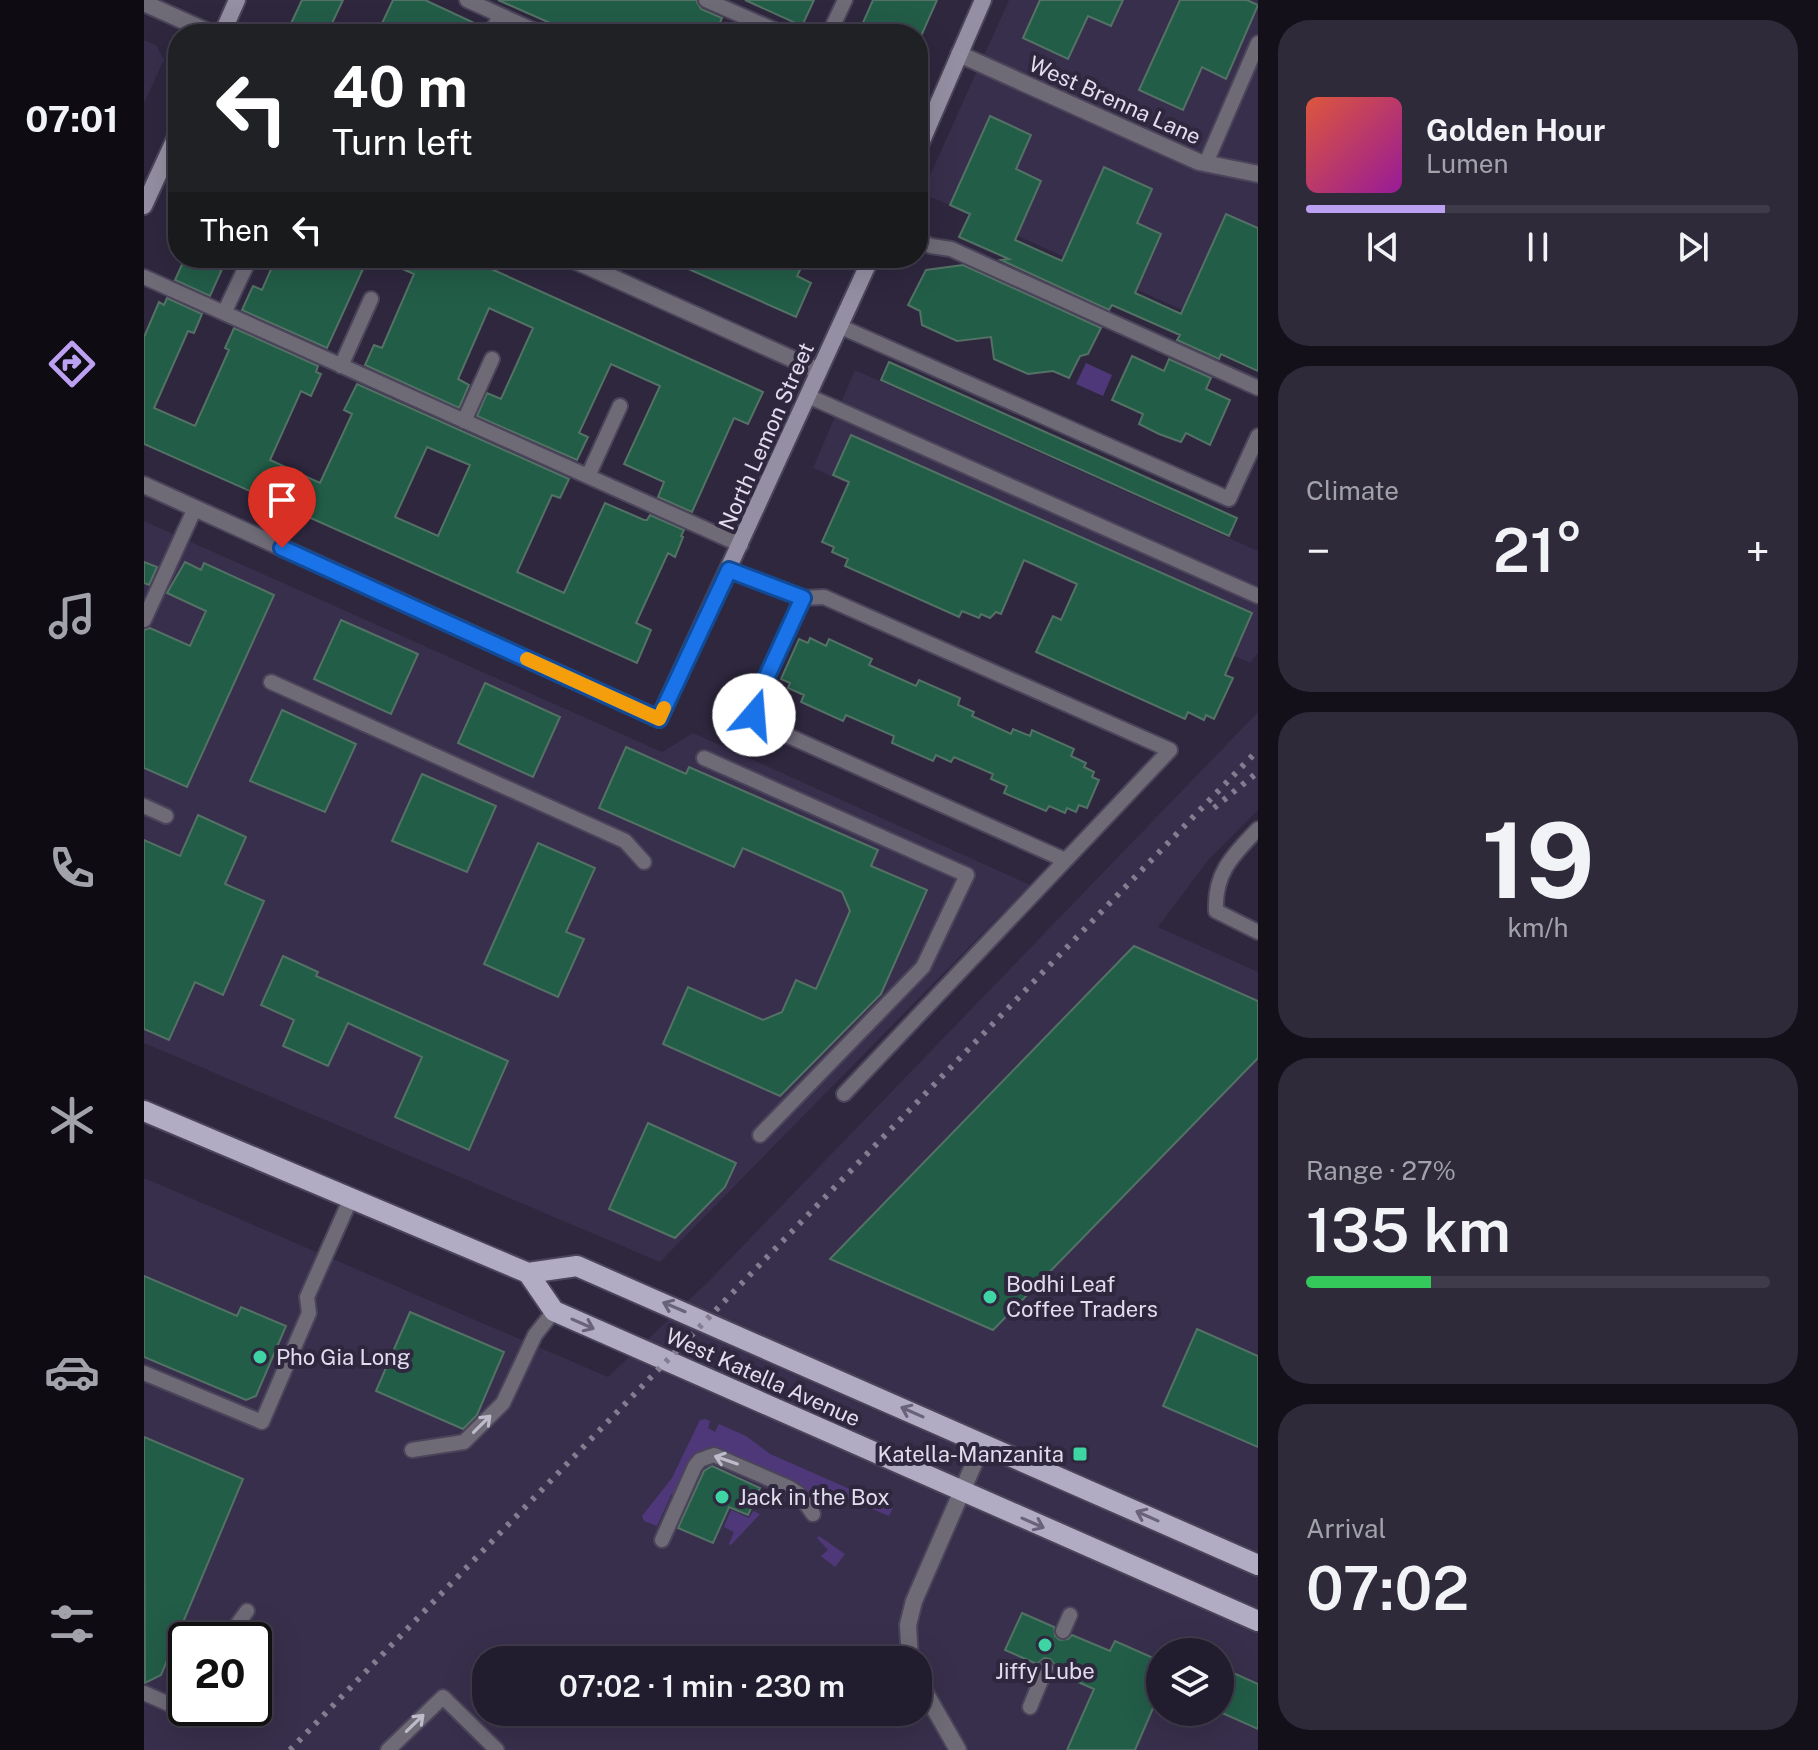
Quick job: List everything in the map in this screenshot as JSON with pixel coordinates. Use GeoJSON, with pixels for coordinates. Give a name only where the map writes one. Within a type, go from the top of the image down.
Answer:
{"type":"FeatureCollection","features":[{"type":"Feature","properties":{"kind":"main road"},"geometry":{"type":"LineString","coordinates":[[144,1111],[528,1273],[554,1311]]}},
{"type":"Feature","properties":{"kind":"main road","name":"West Katella Avenue"},"geometry":{"type":"LineString","coordinates":[[528,1273],[577,1266],[1258,1565]]}},
{"type":"Feature","properties":{"kind":"main road","name":"West Katella Avenue"},"geometry":{"type":"LineString","coordinates":[[554,1311],[1258,1621]]}},
{"type":"Feature","properties":{"kind":"street"},"geometry":{"type":"LineString","coordinates":[[226,24],[237,0]]}},
{"type":"Feature","properties":{"kind":"street"},"geometry":{"type":"LineString","coordinates":[[928,127],[983,0]]}},
{"type":"Feature","properties":{"kind":"street"},"geometry":{"type":"LineString","coordinates":[[144,3],[191,24]]}},
{"type":"Feature","properties":{"kind":"street","name":"West Brenna Lane"},"geometry":{"type":"LineString","coordinates":[[959,54],[1206,163],[1258,174]]}},
{"type":"Feature","properties":{"kind":"street"},"geometry":{"type":"LineString","coordinates":[[144,206],[168,154]]}},
{"type":"Feature","properties":{"kind":"street"},"geometry":{"type":"LineString","coordinates":[[591,268],[819,371]]}},
{"type":"Feature","properties":{"kind":"street","name":"North Lemon Street"},"geometry":{"type":"LineString","coordinates":[[195,508],[659,719],[866,268]]}},
{"type":"Feature","properties":{"kind":"street"},"geometry":{"type":"LineString","coordinates":[[144,485],[195,508]]}},
{"type":"Feature","properties":{"kind":"street"},"geometry":{"type":"LineString","coordinates":[[909,1646],[908,1625],[914,1601],[983,1443]]}},
{"type":"Feature","properties":{"kind":"street"},"geometry":{"type":"LineString","coordinates":[[932,1704],[958,1750]]}},
{"type":"Feature","properties":{"kind":"lane"},"geometry":{"type":"LineString","coordinates":[[467,0],[520,24]]}},
{"type":"Feature","properties":{"kind":"lane"},"geometry":{"type":"LineString","coordinates":[[706,0],[761,24]]}},
{"type":"Feature","properties":{"kind":"lane"},"geometry":{"type":"LineString","coordinates":[[834,24],[845,0]]}},
{"type":"Feature","properties":{"kind":"lane"},"geometry":{"type":"LineString","coordinates":[[496,24],[500,15]]}},
{"type":"Feature","properties":{"kind":"lane"},"geometry":{"type":"LineString","coordinates":[[1206,163],[1258,43]]}},
{"type":"Feature","properties":{"kind":"lane"},"geometry":{"type":"LineString","coordinates":[[928,245],[951,249],[1258,388]]}},
{"type":"Feature","properties":{"kind":"lane"},"geometry":{"type":"LineString","coordinates":[[224,313],[245,268]]}},
{"type":"Feature","properties":{"kind":"lane"},"geometry":{"type":"LineString","coordinates":[[144,277],[741,545]]}},
{"type":"Feature","properties":{"kind":"lane"},"geometry":{"type":"LineString","coordinates":[[341,366],[371,299]]}},
{"type":"Feature","properties":{"kind":"lane"},"geometry":{"type":"LineString","coordinates":[[839,326],[1229,499],[1258,436]]}},
{"type":"Feature","properties":{"kind":"lane"},"geometry":{"type":"LineString","coordinates":[[464,421],[492,359]]}},
{"type":"Feature","properties":{"kind":"lane"},"geometry":{"type":"LineString","coordinates":[[808,396],[1258,596]]}},
{"type":"Feature","properties":{"kind":"lane"},"geometry":{"type":"LineString","coordinates":[[588,476],[620,406]]}},
{"type":"Feature","properties":{"kind":"lane"},"geometry":{"type":"LineString","coordinates":[[144,620],[195,508]]}},
{"type":"Feature","properties":{"kind":"lane"},"geometry":{"type":"LineString","coordinates":[[729,570],[803,598],[824,597],[1170,750],[844,1094]]}},
{"type":"Feature","properties":{"kind":"lane"},"geometry":{"type":"LineString","coordinates":[[803,598],[755,702],[754,715],[764,725],[1065,860]]}},
{"type":"Feature","properties":{"kind":"lane"},"geometry":{"type":"LineString","coordinates":[[271,682],[625,841],[644,862]]}},
{"type":"Feature","properties":{"kind":"lane"},"geometry":{"type":"LineString","coordinates":[[704,758],[967,875],[923,967],[760,1135]]}},
{"type":"Feature","properties":{"kind":"lane"},"geometry":{"type":"LineString","coordinates":[[144,806],[166,816]]}},
{"type":"Feature","properties":{"kind":"lane"},"geometry":{"type":"LineString","coordinates":[[1258,829],[1229,860],[1215,891],[1216,911],[1258,932]]}},
{"type":"Feature","properties":{"kind":"lane"},"geometry":{"type":"LineString","coordinates":[[144,1373],[262,1422],[309,1313],[307,1297],[351,1198]]}},
{"type":"Feature","properties":{"kind":"lane"},"geometry":{"type":"LineString","coordinates":[[412,1450],[464,1442],[503,1403],[535,1335],[554,1311]]}},
{"type":"Feature","properties":{"kind":"lane"},"geometry":{"type":"LineString","coordinates":[[662,1540],[695,1466],[700,1460],[714,1455],[790,1488],[799,1494],[813,1514]]}},
{"type":"Feature","properties":{"kind":"lane"},"geometry":{"type":"LineString","coordinates":[[239,1622],[247,1611]]}},
{"type":"Feature","properties":{"kind":"lane"},"geometry":{"type":"LineString","coordinates":[[1063,1631],[1070,1615]]}},
{"type":"Feature","properties":{"kind":"lane"},"geometry":{"type":"LineString","coordinates":[[1030,1707],[1046,1668]]}},
{"type":"Feature","properties":{"kind":"lane"},"geometry":{"type":"LineString","coordinates":[[144,1693],[168,1704]]}},
{"type":"Feature","properties":{"kind":"lane"},"geometry":{"type":"LineString","coordinates":[[388,1750],[443,1697],[497,1750]]}},
{"type":"Feature","properties":{"kind":"shaded area"},"geometry":{"type":"Polygon","coordinates":[[[1009,0],[1258,0],[1258,344],[928,196],[928,180],[1009,0]]]}},
{"type":"Feature","properties":{"kind":"shaded area"},"geometry":{"type":"Polygon","coordinates":[[[144,40],[156,45],[164,60],[144,103],[144,40]]]}},
{"type":"Feature","properties":{"kind":"shaded area"},"geometry":{"type":"Polygon","coordinates":[[[1086,363],[1112,375],[1103,396],[1076,384],[1086,363]]]}},
{"type":"Feature","properties":{"kind":"shaded area"},"geometry":{"type":"Polygon","coordinates":[[[855,370],[1258,551],[1258,653],[1250,663],[813,468],[855,370]]]}},
{"type":"Feature","properties":{"kind":"shaded area"},"geometry":{"type":"Polygon","coordinates":[[[144,521],[662,752],[693,733],[1030,885],[660,1262],[144,1043],[144,521]]]}},
{"type":"Feature","properties":{"kind":"shaded area"},"geometry":{"type":"Polygon","coordinates":[[[1258,712],[1258,810],[1209,859],[1158,927],[1258,972],[1258,1750],[144,1750],[144,1178],[608,1377],[707,1283],[1258,712]]]}},
{"type":"Feature","properties":{"kind":"shaded area"},"geometry":{"type":"Polygon","coordinates":[[[700,1420],[710,1421],[708,1428],[715,1432],[719,1424],[746,1436],[770,1454],[893,1508],[889,1516],[824,1489],[818,1503],[814,1504],[799,1486],[713,1448],[694,1462],[683,1484],[671,1495],[657,1526],[644,1521],[642,1516],[672,1478],[700,1420]]]}},
{"type":"Feature","properties":{"kind":"shaded area"},"geometry":{"type":"Polygon","coordinates":[[[731,1510],[749,1518],[753,1511],[760,1514],[731,1545],[734,1532],[724,1527],[731,1510]]]}},
{"type":"Feature","properties":{"kind":"shaded area"},"geometry":{"type":"Polygon","coordinates":[[[819,1536],[845,1554],[835,1567],[821,1556],[828,1550],[817,1538],[819,1536]]]}},
{"type":"Feature","properties":{"kind":"building"},"geometry":{"type":"Polygon","coordinates":[[[302,0],[343,0],[332,24],[291,24],[302,0]]]}},
{"type":"Feature","properties":{"kind":"building"},"geometry":{"type":"Polygon","coordinates":[[[393,0],[425,0],[477,24],[382,24],[393,0]]]}},
{"type":"Feature","properties":{"kind":"building"},"geometry":{"type":"Polygon","coordinates":[[[498,0],[696,0],[701,9],[722,18],[719,24],[552,24],[498,0]]]}},
{"type":"Feature","properties":{"kind":"building"},"geometry":{"type":"Polygon","coordinates":[[[745,0],[814,0],[803,24],[745,0]]]}},
{"type":"Feature","properties":{"kind":"building"},"geometry":{"type":"Polygon","coordinates":[[[873,0],[937,0],[926,24],[862,24],[873,0]]]}},
{"type":"Feature","properties":{"kind":"building"},"geometry":{"type":"Polygon","coordinates":[[[1040,0],[1123,0],[1111,26],[1088,16],[1068,59],[1023,38],[1040,0]]]}},
{"type":"Feature","properties":{"kind":"building"},"geometry":{"type":"Polygon","coordinates":[[[1180,0],[1247,0],[1258,5],[1226,79],[1202,67],[1183,110],[1139,90],[1180,0]]]}},
{"type":"Feature","properties":{"kind":"building"},"geometry":{"type":"Polygon","coordinates":[[[990,116],[1031,135],[1016,169],[1041,181],[1015,240],[1062,261],[1104,167],[1152,189],[1137,223],[1161,234],[1135,293],[1181,314],[1226,214],[1258,228],[1258,371],[1221,354],[1219,359],[1177,340],[1180,335],[1112,305],[1109,310],[959,237],[970,214],[950,205],[990,116]]]}},
{"type":"Feature","properties":{"kind":"building"},"geometry":{"type":"Polygon","coordinates":[[[963,265],[1101,328],[1088,354],[1080,356],[1069,378],[1053,371],[1028,374],[994,359],[991,337],[957,341],[922,325],[920,311],[908,305],[926,270],[963,265]]]}},
{"type":"Feature","properties":{"kind":"building"},"geometry":{"type":"Polygon","coordinates":[[[180,268],[223,268],[210,296],[175,280],[180,268]]]}},
{"type":"Feature","properties":{"kind":"building"},"geometry":{"type":"Polygon","coordinates":[[[272,268],[363,268],[327,348],[242,310],[253,286],[262,290],[272,268]]]}},
{"type":"Feature","properties":{"kind":"building"},"geometry":{"type":"Polygon","coordinates":[[[400,268],[489,268],[763,392],[748,424],[734,418],[692,512],[658,497],[664,482],[624,464],[660,386],[611,364],[579,433],[588,437],[577,460],[477,416],[487,393],[501,399],[533,328],[489,308],[458,379],[469,385],[459,408],[365,365],[374,345],[382,348],[414,274],[400,268]]]}},
{"type":"Feature","properties":{"kind":"building"},"geometry":{"type":"Polygon","coordinates":[[[686,268],[801,268],[797,276],[811,283],[796,317],[686,268]]]}},
{"type":"Feature","properties":{"kind":"building"},"geometry":{"type":"Polygon","coordinates":[[[167,298],[202,314],[194,333],[188,331],[154,408],[195,426],[229,350],[225,348],[234,328],[318,366],[316,372],[321,374],[311,396],[301,391],[270,460],[320,483],[352,414],[344,410],[357,384],[569,479],[560,498],[552,495],[517,572],[564,593],[605,503],[644,520],[650,515],[684,530],[675,557],[668,553],[636,623],[651,630],[637,663],[144,444],[144,337],[159,302],[164,305],[167,298]],[[427,447],[395,517],[438,536],[470,465],[427,447]]]}},
{"type":"Feature","properties":{"kind":"building"},"geometry":{"type":"Polygon","coordinates":[[[1132,356],[1164,371],[1169,359],[1211,378],[1206,389],[1230,400],[1210,445],[1186,433],[1181,442],[1159,434],[1139,424],[1143,414],[1112,400],[1132,356]]]}},
{"type":"Feature","properties":{"kind":"building"},"geometry":{"type":"Polygon","coordinates":[[[889,362],[1237,518],[1229,536],[881,380],[889,362]]]}},
{"type":"Feature","properties":{"kind":"building"},"geometry":{"type":"Polygon","coordinates":[[[851,435],[1252,613],[1225,675],[1233,678],[1214,719],[1206,715],[1204,720],[1188,712],[1185,719],[1036,652],[1053,616],[1061,620],[1077,584],[1024,560],[1001,614],[996,612],[990,618],[981,614],[979,618],[962,611],[959,617],[845,566],[848,559],[832,552],[834,547],[822,542],[849,482],[833,475],[851,435]]]}},
{"type":"Feature","properties":{"kind":"building"},"geometry":{"type":"Polygon","coordinates":[[[144,562],[157,567],[149,585],[144,583],[144,562]]]}},
{"type":"Feature","properties":{"kind":"building"},"geometry":{"type":"Polygon","coordinates":[[[185,562],[201,570],[204,563],[274,595],[187,787],[144,768],[144,630],[150,628],[190,646],[206,611],[167,593],[185,562]]]}},
{"type":"Feature","properties":{"kind":"building"},"geometry":{"type":"Polygon","coordinates":[[[341,620],[418,654],[391,714],[314,679],[341,620]]]}},
{"type":"Feature","properties":{"kind":"building"},"geometry":{"type":"Polygon","coordinates":[[[810,638],[826,646],[829,639],[872,659],[869,665],[916,686],[919,680],[960,698],[958,705],[974,712],[972,716],[1011,734],[1013,729],[1030,736],[1032,730],[1074,749],[1071,756],[1086,763],[1084,767],[1094,772],[1092,777],[1099,780],[1087,808],[1079,805],[1076,812],[1067,808],[1065,813],[1049,806],[1046,811],[1004,793],[1007,786],[991,779],[993,774],[954,757],[951,762],[936,755],[933,761],[892,743],[894,736],[846,715],[843,721],[801,702],[804,695],[788,688],[790,683],[781,679],[799,639],[808,643],[810,638]]]}},
{"type":"Feature","properties":{"kind":"building"},"geometry":{"type":"Polygon","coordinates":[[[485,683],[560,717],[533,777],[458,743],[485,683]]]}},
{"type":"Feature","properties":{"kind":"building"},"geometry":{"type":"Polygon","coordinates":[[[282,710],[356,744],[325,812],[250,781],[282,710]]]}},
{"type":"Feature","properties":{"kind":"building"},"geometry":{"type":"Polygon","coordinates":[[[626,747],[686,774],[689,767],[878,850],[871,866],[927,890],[881,994],[780,1096],[663,1044],[688,987],[763,1020],[782,1012],[796,980],[816,989],[850,911],[842,892],[743,848],[734,867],[599,808],[626,747]]]}},
{"type":"Feature","properties":{"kind":"building"},"geometry":{"type":"Polygon","coordinates":[[[422,774],[496,806],[467,872],[392,841],[422,774]]]}},
{"type":"Feature","properties":{"kind":"building"},"geometry":{"type":"Polygon","coordinates":[[[198,815],[246,837],[225,884],[264,901],[223,995],[195,982],[169,1040],[144,1029],[144,840],[180,856],[198,815]]]}},
{"type":"Feature","properties":{"kind":"building"},"geometry":{"type":"Polygon","coordinates":[[[538,843],[595,868],[566,932],[584,939],[558,997],[484,964],[538,843]]]}},
{"type":"Feature","properties":{"kind":"building"},"geometry":{"type":"Polygon","coordinates":[[[1134,946],[1258,1001],[1258,1058],[993,1330],[830,1259],[1134,946]]]}},
{"type":"Feature","properties":{"kind":"building"},"geometry":{"type":"Polygon","coordinates":[[[283,956],[318,972],[316,976],[508,1061],[469,1150],[395,1117],[422,1057],[348,1023],[328,1066],[283,1046],[294,1020],[261,1005],[283,956]]]}},
{"type":"Feature","properties":{"kind":"building"},"geometry":{"type":"Polygon","coordinates":[[[648,1123],[736,1163],[725,1187],[675,1238],[609,1209],[648,1123]]]}},
{"type":"Feature","properties":{"kind":"building"},"geometry":{"type":"Polygon","coordinates":[[[144,1276],[237,1316],[241,1307],[286,1326],[256,1396],[246,1400],[144,1357],[144,1276]]]}},
{"type":"Feature","properties":{"kind":"building"},"geometry":{"type":"Polygon","coordinates":[[[410,1312],[504,1352],[477,1415],[463,1429],[376,1391],[410,1312]]]}},
{"type":"Feature","properties":{"kind":"building"},"geometry":{"type":"Polygon","coordinates":[[[1197,1329],[1258,1356],[1258,1447],[1163,1406],[1197,1329]]]}},
{"type":"Feature","properties":{"kind":"building"},"geometry":{"type":"Polygon","coordinates":[[[144,1437],[243,1479],[183,1622],[168,1622],[168,1658],[161,1675],[145,1683],[144,1437]]]}},
{"type":"Feature","properties":{"kind":"building","name":"Jack in the Box"},"geometry":{"type":"Polygon","coordinates":[[[712,1466],[760,1488],[748,1515],[729,1507],[713,1543],[678,1528],[704,1471],[712,1466]]]}},
{"type":"Feature","properties":{"kind":"building"},"geometry":{"type":"Polygon","coordinates":[[[1022,1613],[1054,1627],[1055,1636],[1060,1640],[1072,1635],[1110,1651],[1115,1641],[1146,1655],[1146,1724],[1135,1750],[1067,1750],[1094,1689],[1055,1672],[1056,1666],[1050,1659],[1044,1658],[1037,1664],[1005,1650],[1022,1613]]]}},
{"type":"Feature","properties":{"kind":"building"},"geometry":{"type":"Polygon","coordinates":[[[1234,1673],[1258,1684],[1258,1729],[1234,1718],[1234,1673]]]}},
{"type":"Feature","properties":{"kind":"railway"},"geometry":{"type":"LineString","coordinates":[[290,1750],[1258,750]]}},
{"type":"Feature","properties":{"kind":"railway"},"geometry":{"type":"LineString","coordinates":[[1214,808],[1258,772]]}},
{"type":"Feature","properties":{"kind":"slow traffic"},"geometry":{"type":"LineString","coordinates":[[527,659],[659,719],[664,708]]}},
{"type":"Feature","properties":{"kind":"place","name":"Bodhi Leaf Coffee Traders"},"geometry":{"type":"Point","coordinates":[990,1297]}},
{"type":"Feature","properties":{"kind":"place","name":"Pho Gia Long"},"geometry":{"type":"Point","coordinates":[260,1357]}},
{"type":"Feature","properties":{"kind":"place","name":"Katella-Manzanita"},"geometry":{"type":"Point","coordinates":[1080,1454]}},
{"type":"Feature","properties":{"kind":"place","name":"Jack in the Box"},"geometry":{"type":"Point","coordinates":[722,1497]}},
{"type":"Feature","properties":{"kind":"place","name":"Jiffy Lube"},"geometry":{"type":"Point","coordinates":[1045,1645]}},
{"type":"Feature","properties":{"kind":"route"},"geometry":{"type":"LineString","coordinates":[[282,548],[659,719],[729,570],[803,598],[755,702],[754,715]]}}]}
